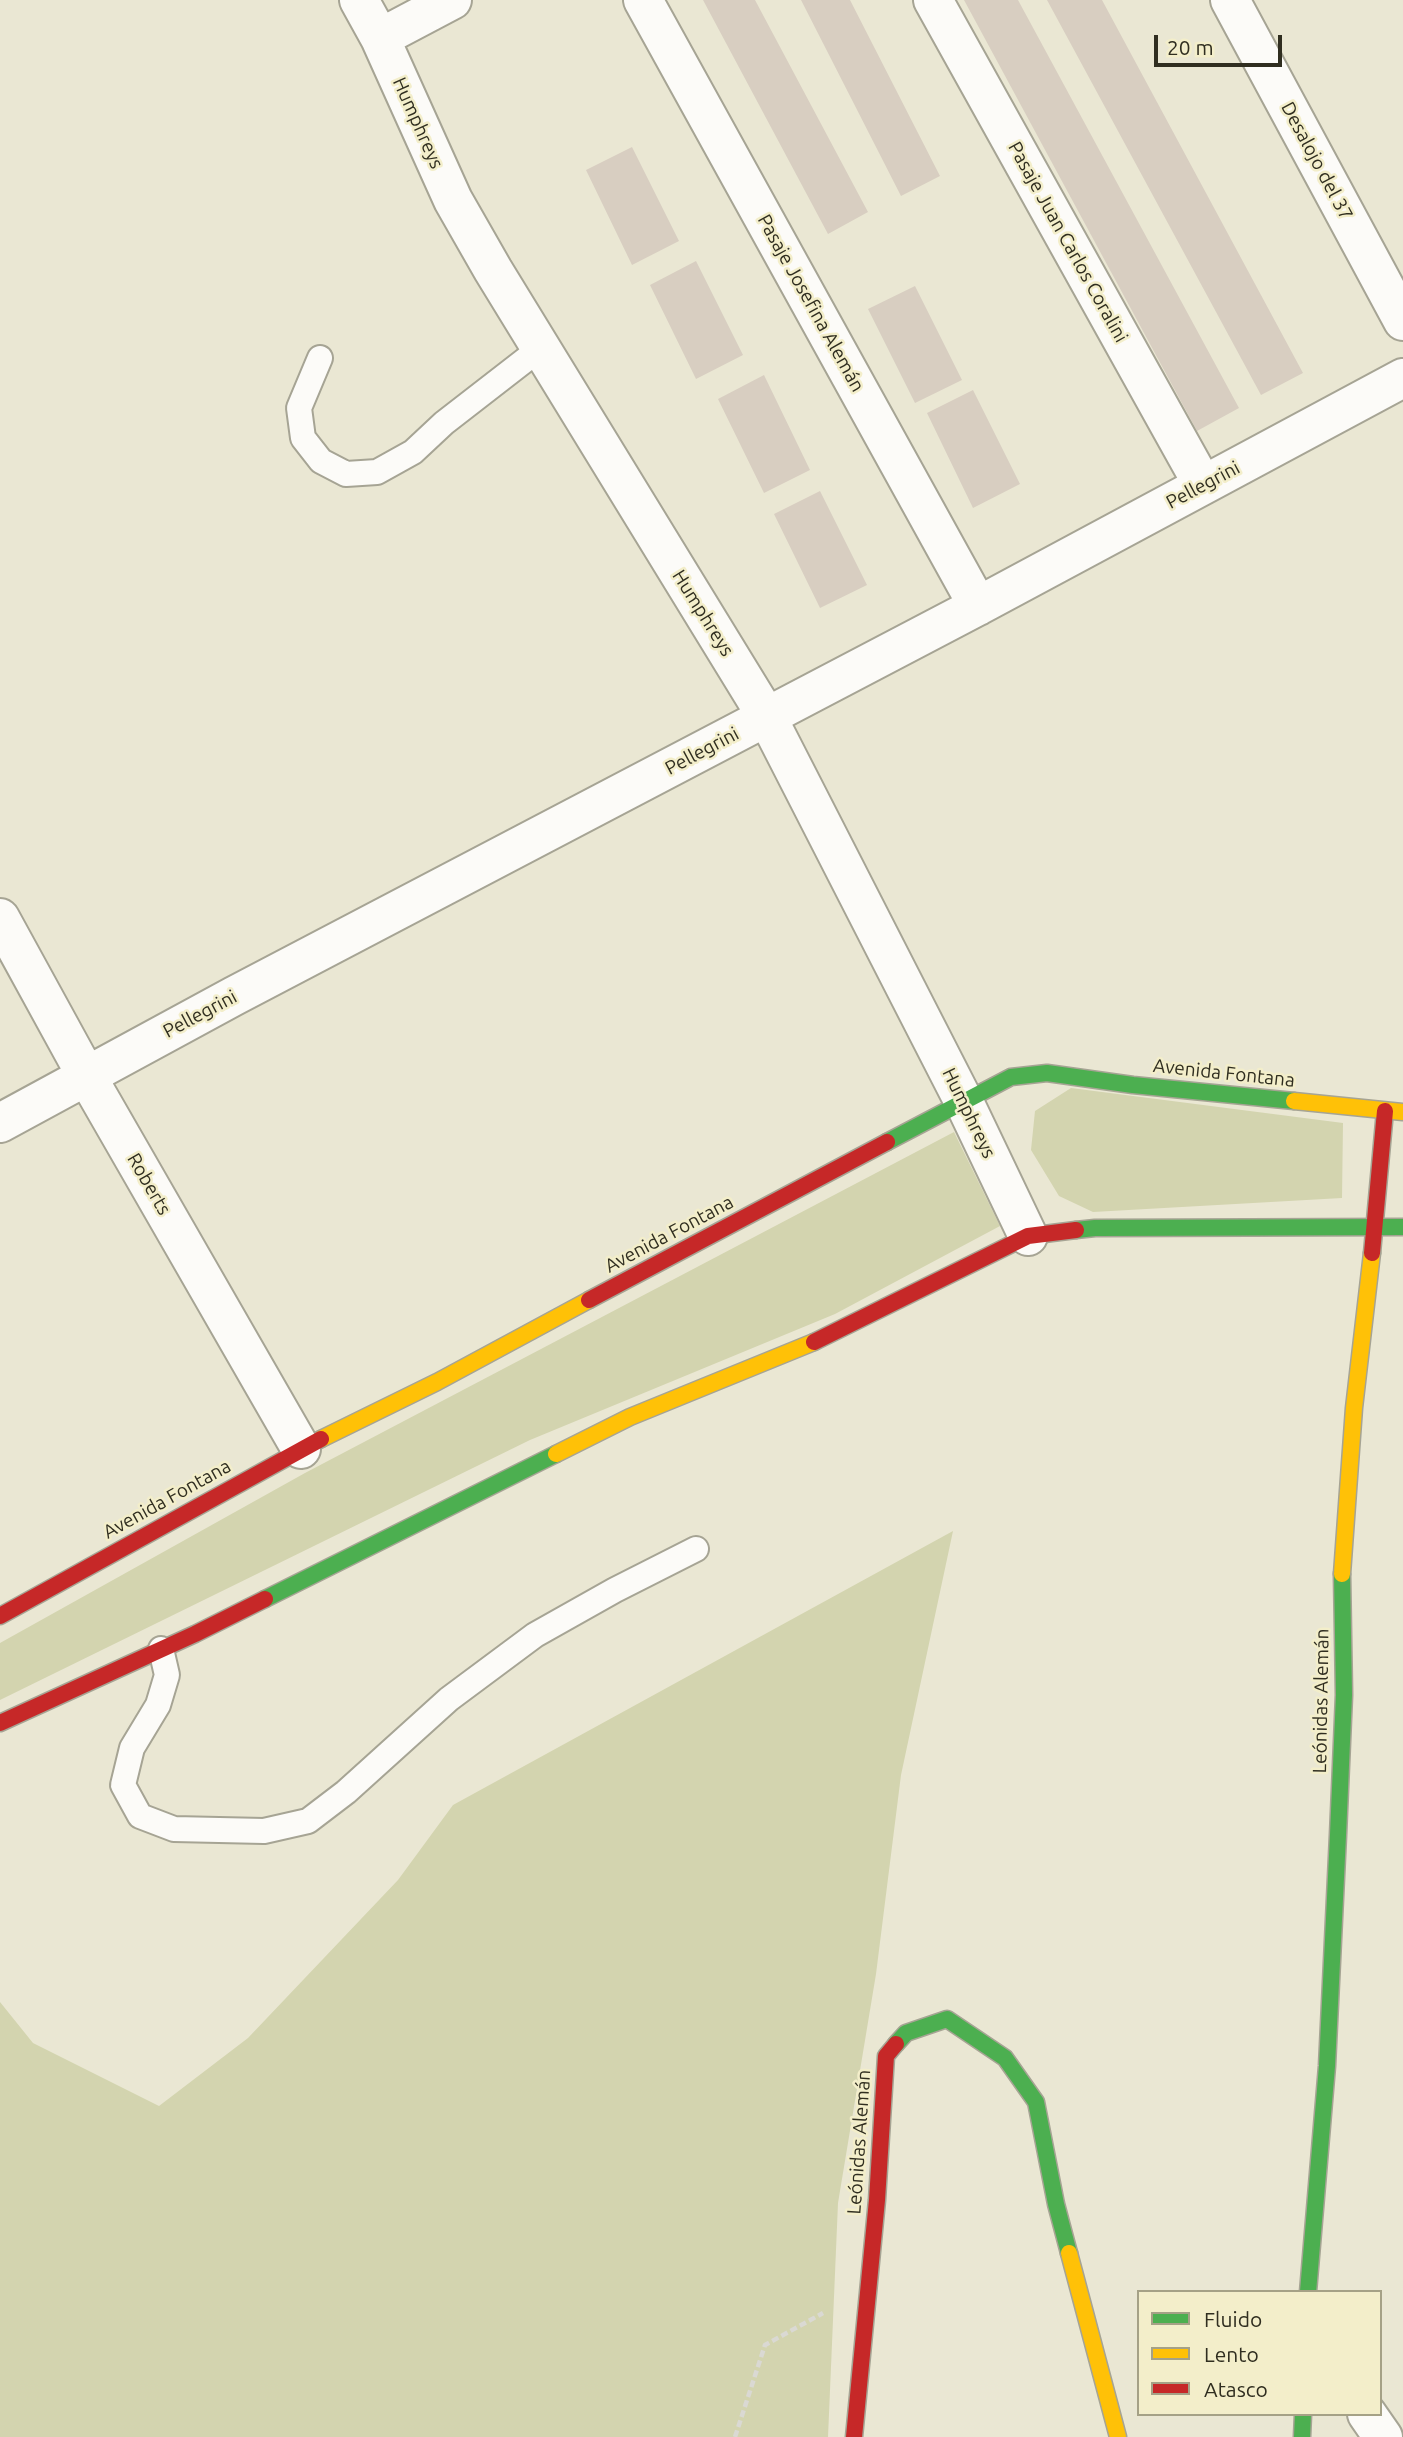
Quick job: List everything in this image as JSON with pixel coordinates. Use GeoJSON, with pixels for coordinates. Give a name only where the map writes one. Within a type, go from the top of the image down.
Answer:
{"type":"FeatureCollection","features":[{"type":"Feature","properties":{"kind":"street","name":"Humphreys"},"geometry":{"type":"LineString","coordinates":[[359,0],[380,38],[453,200],[493,270],[767,717],[964,1102],[1028,1236]]}},
{"type":"Feature","properties":{"kind":"street"},"geometry":{"type":"LineString","coordinates":[[380,38],[452,0]]}},
{"type":"Feature","properties":{"kind":"street","name":"Pasaje Josefina Alemán"},"geometry":{"type":"LineString","coordinates":[[643,0],[978,606]]}},
{"type":"Feature","properties":{"kind":"street","name":"Pasaje Juan Carlos Coralini"},"geometry":{"type":"LineString","coordinates":[[933,0],[1203,485]]}},
{"type":"Feature","properties":{"kind":"street","name":"Desalojo del 37"},"geometry":{"type":"LineString","coordinates":[[1230,0],[1403,321]]}},
{"type":"Feature","properties":{"kind":"street","name":"Pellegrini"},"geometry":{"type":"LineString","coordinates":[[0,1123],[1403,378]]}},
{"type":"Feature","properties":{"kind":"street","name":"Roberts"},"geometry":{"type":"LineString","coordinates":[[0,918],[86,1075],[301,1448]]}},
{"type":"Feature","properties":{"kind":"street","name":"Avenida Fontana"},"geometry":{"type":"LineString","coordinates":[[0,1616],[301,1448],[438,1382],[807,1183],[1011,1077],[1047,1073],[1133,1085],[1403,1112]]}},
{"type":"Feature","properties":{"kind":"street","name":"Leónidas Alemán"},"geometry":{"type":"LineString","coordinates":[[1308,2290],[1326,2066],[1337,1863],[1344,1695],[1342,1575],[1354,1408],[1375,1228],[1385,1111]]}},
{"type":"Feature","properties":{"kind":"street"},"geometry":{"type":"LineString","coordinates":[[0,1723],[161,1649],[630,1417],[796,1351],[1028,1236],[1095,1228],[1403,1227]]}},
{"type":"Feature","properties":{"kind":"street","name":"Leónidas Alemán"},"geometry":{"type":"LineString","coordinates":[[854,2437],[877,2200],[886,2056],[906,2033],[947,2019],[1005,2058],[1036,2102],[1056,2204],[1118,2437]]}},
{"type":"Feature","properties":{"kind":"street"},"geometry":{"type":"LineString","coordinates":[[1302,2437],[1303,2416]]}},
{"type":"Feature","properties":{"kind":"street"},"geometry":{"type":"LineString","coordinates":[[1368,2416],[1383,2437]]}},
{"type":"Feature","properties":{"kind":"lane"},"geometry":{"type":"LineString","coordinates":[[320,358],[299,408],[303,438],[321,461],[345,474],[377,472],[413,452],[444,423],[542,347]]}},
{"type":"Feature","properties":{"kind":"lane"},"geometry":{"type":"LineString","coordinates":[[161,1649],[167,1675],[158,1705],[131,1748],[123,1785],[140,1816],[174,1829],[264,1831],[308,1821],[346,1792],[449,1699],[535,1635],[696,1549]]}},
{"type":"Feature","properties":{"kind":"path"},"geometry":{"type":"LineString","coordinates":[[735,2437],[765,2345],[831,2309]]}},
{"type":"Feature","properties":{"kind":"green space"},"geometry":{"type":"Polygon","coordinates":[[[1071,1088],[1343,1123],[1342,1198],[1093,1212],[1059,1196],[1031,1150],[1035,1111],[1071,1088]]]}},
{"type":"Feature","properties":{"kind":"green space"},"geometry":{"type":"Polygon","coordinates":[[[954,1132],[1000,1226],[835,1314],[530,1440],[0,1700],[0,1643],[305,1473],[954,1132]]]}},
{"type":"Feature","properties":{"kind":"green space"},"geometry":{"type":"Polygon","coordinates":[[[953,1531],[901,1775],[876,1974],[838,2203],[828,2437],[0,2437],[0,2002],[33,2043],[159,2106],[248,2038],[398,1880],[453,1805],[953,1531]]]}},
{"type":"Feature","properties":{"kind":"building"},"geometry":{"type":"Polygon","coordinates":[[[703,0],[755,0],[868,212],[828,234],[703,0]]]}},
{"type":"Feature","properties":{"kind":"building"},"geometry":{"type":"Polygon","coordinates":[[[801,0],[850,0],[940,176],[901,196],[801,0]]]}},
{"type":"Feature","properties":{"kind":"building"},"geometry":{"type":"Polygon","coordinates":[[[964,0],[1018,0],[1239,408],[1197,431],[964,0]]]}},
{"type":"Feature","properties":{"kind":"building"},"geometry":{"type":"Polygon","coordinates":[[[1047,0],[1102,0],[1303,373],[1261,395],[1047,0]]]}},
{"type":"Feature","properties":{"kind":"building"},"geometry":{"type":"Polygon","coordinates":[[[632,147],[679,241],[632,265],[586,170],[632,147]]]}},
{"type":"Feature","properties":{"kind":"building"},"geometry":{"type":"Polygon","coordinates":[[[696,261],[743,355],[696,379],[650,285],[696,261]]]}},
{"type":"Feature","properties":{"kind":"building"},"geometry":{"type":"Polygon","coordinates":[[[915,286],[962,380],[915,403],[868,309],[915,286]]]}},
{"type":"Feature","properties":{"kind":"building"},"geometry":{"type":"Polygon","coordinates":[[[764,375],[810,470],[764,493],[718,399],[764,375]]]}},
{"type":"Feature","properties":{"kind":"building"},"geometry":{"type":"Polygon","coordinates":[[[973,390],[1020,484],[973,508],[927,413],[973,390]]]}},
{"type":"Feature","properties":{"kind":"building"},"geometry":{"type":"Polygon","coordinates":[[[820,491],[867,585],[820,608],[774,514],[820,491]]]}},
{"type":"Feature","properties":{"kind":"traffic: fast"},"geometry":{"type":"LineString","coordinates":[[887,1142],[1011,1077],[1047,1073],[1133,1085],[1294,1101]]}},
{"type":"Feature","properties":{"kind":"traffic: fast"},"geometry":{"type":"LineString","coordinates":[[1076,1230],[1403,1227]]}},
{"type":"Feature","properties":{"kind":"traffic: fast"},"geometry":{"type":"LineString","coordinates":[[265,1599],[556,1454]]}},
{"type":"Feature","properties":{"kind":"traffic: fast"},"geometry":{"type":"LineString","coordinates":[[1308,2290],[1327,2066],[1338,1835],[1344,1695],[1342,1574]]}},
{"type":"Feature","properties":{"kind":"traffic: fast"},"geometry":{"type":"LineString","coordinates":[[896,2044],[906,2033],[947,2019],[1005,2058],[1036,2102],[1056,2204],[1069,2253]]}},
{"type":"Feature","properties":{"kind":"traffic: fast"},"geometry":{"type":"LineString","coordinates":[[1302,2437],[1303,2416]]}},
{"type":"Feature","properties":{"kind":"traffic: slow"},"geometry":{"type":"LineString","coordinates":[[1294,1101],[1403,1112]]}},
{"type":"Feature","properties":{"kind":"traffic: slow"},"geometry":{"type":"LineString","coordinates":[[1342,1574],[1354,1408],[1372,1253]]}},
{"type":"Feature","properties":{"kind":"traffic: slow"},"geometry":{"type":"LineString","coordinates":[[321,1439],[437,1382],[589,1300]]}},
{"type":"Feature","properties":{"kind":"traffic: slow"},"geometry":{"type":"LineString","coordinates":[[556,1454],[630,1417],[814,1342]]}},
{"type":"Feature","properties":{"kind":"traffic: slow"},"geometry":{"type":"LineString","coordinates":[[1069,2253],[1118,2437]]}},
{"type":"Feature","properties":{"kind":"traffic: jam"},"geometry":{"type":"LineString","coordinates":[[1372,1253],[1385,1111]]}},
{"type":"Feature","properties":{"kind":"traffic: jam"},"geometry":{"type":"LineString","coordinates":[[589,1300],[887,1142]]}},
{"type":"Feature","properties":{"kind":"traffic: jam"},"geometry":{"type":"LineString","coordinates":[[814,1342],[1028,1236],[1076,1230]]}},
{"type":"Feature","properties":{"kind":"traffic: jam"},"geometry":{"type":"LineString","coordinates":[[0,1616],[321,1439]]}},
{"type":"Feature","properties":{"kind":"traffic: jam"},"geometry":{"type":"LineString","coordinates":[[0,1723],[265,1599]]}},
{"type":"Feature","properties":{"kind":"traffic: jam"},"geometry":{"type":"LineString","coordinates":[[854,2437],[877,2200],[886,2056],[896,2044]]}}]}
